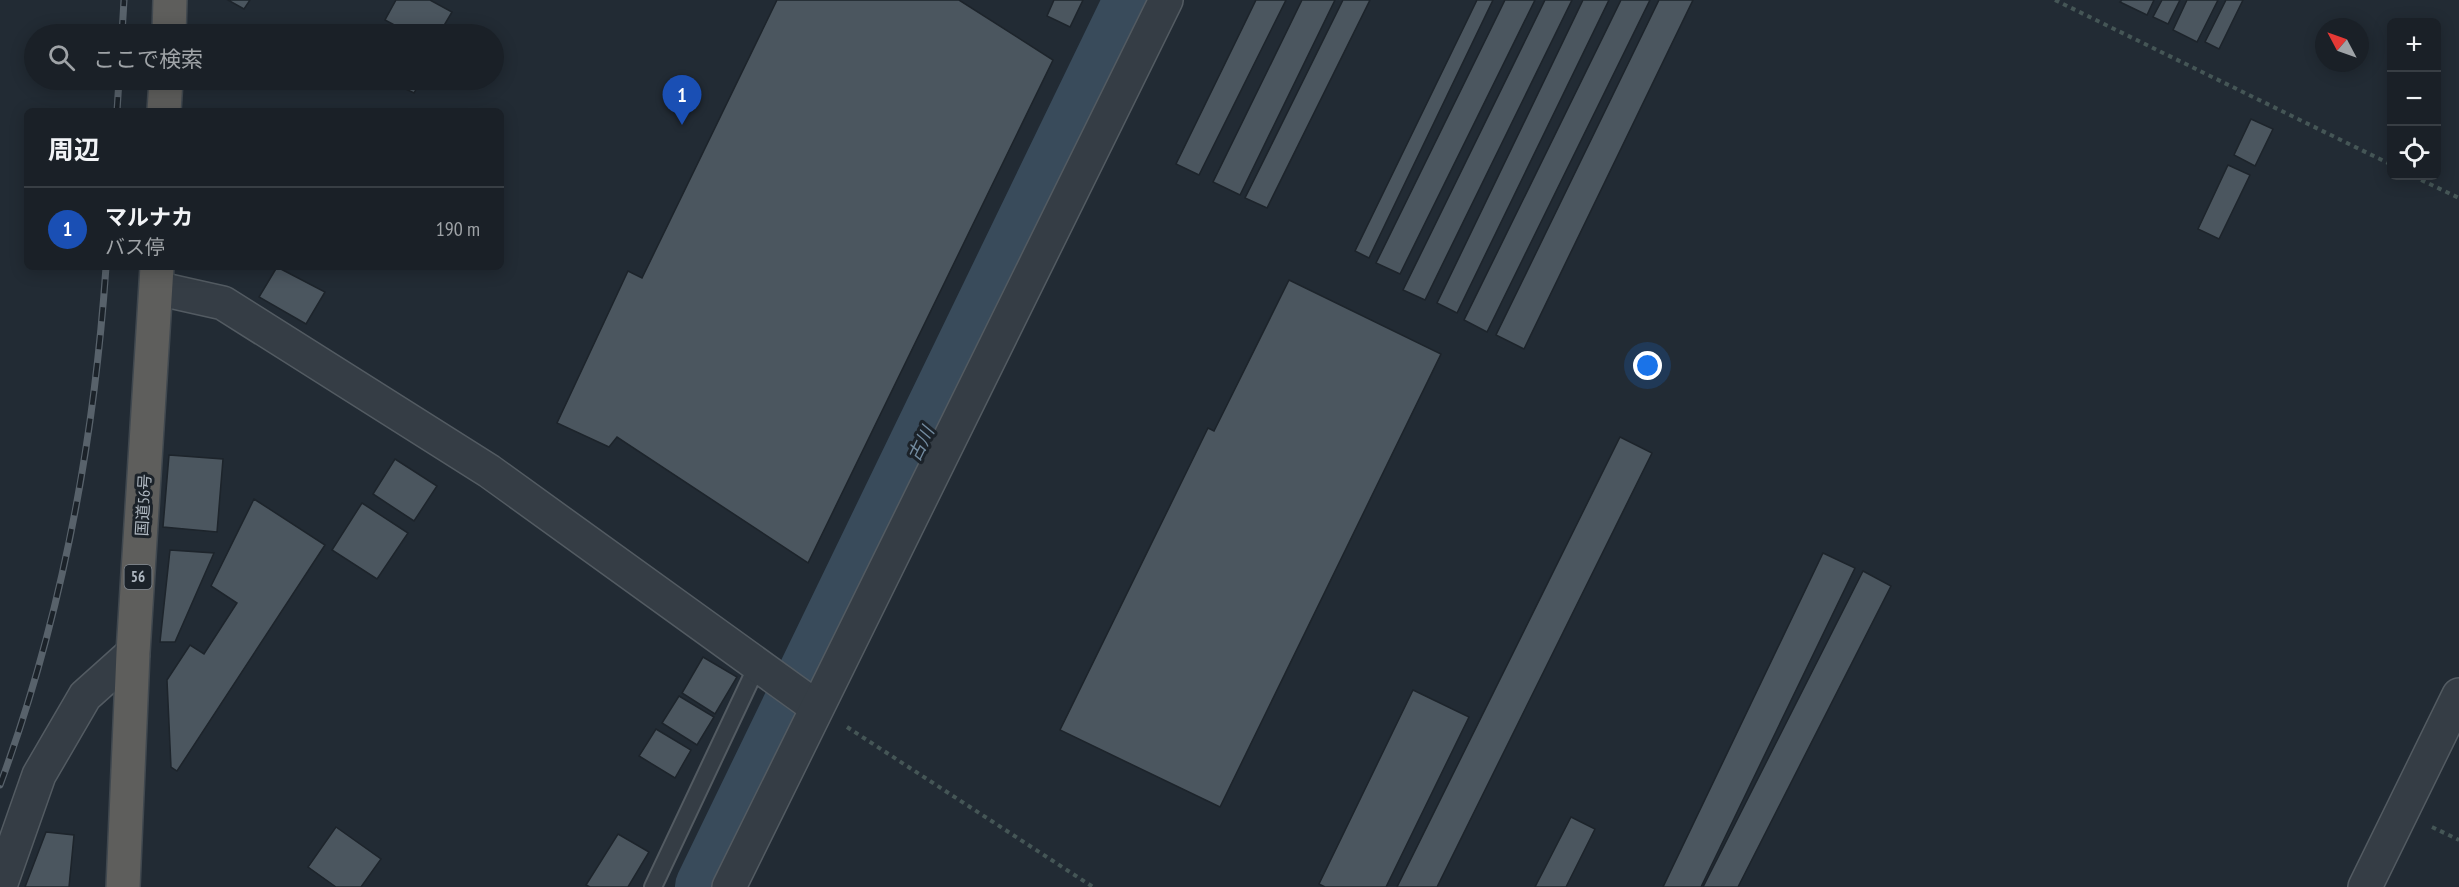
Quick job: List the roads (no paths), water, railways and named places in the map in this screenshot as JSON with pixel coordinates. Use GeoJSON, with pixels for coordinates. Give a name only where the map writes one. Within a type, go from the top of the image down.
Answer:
{"type":"FeatureCollection","features":[{"type":"Feature","properties":{"kind":"highway"},"geometry":{"type":"LineString","coordinates":[[169,24],[170,0]]}},
{"type":"Feature","properties":{"kind":"highway"},"geometry":{"type":"LineString","coordinates":[[164,108],[165,90]]}},
{"type":"Feature","properties":{"kind":"highway","name":"国道56号"},"geometry":{"type":"LineString","coordinates":[[123,887],[156,278]]}},
{"type":"Feature","properties":{"kind":"street"},"geometry":{"type":"LineString","coordinates":[[729,887],[810,703],[1166,0]]}},
{"type":"Feature","properties":{"kind":"street"},"geometry":{"type":"LineString","coordinates":[[156,278],[223,303],[489,471],[810,703]]}},
{"type":"Feature","properties":{"kind":"street"},"geometry":{"type":"LineString","coordinates":[[0,886],[39,775],[85,696],[134,653]]}},
{"type":"Feature","properties":{"kind":"street"},"geometry":{"type":"LineString","coordinates":[[2365,887],[2459,694]]}},
{"type":"Feature","properties":{"kind":"lane"},"geometry":{"type":"LineString","coordinates":[[653,887],[767,670]]}},
{"type":"Feature","properties":{"kind":"waterway","name":"古川"},"geometry":{"type":"LineString","coordinates":[[707,887],[1136,0]]}},
{"type":"Feature","properties":{"kind":"railway"},"geometry":{"type":"LineString","coordinates":[[123,24],[124,0]]}},
{"type":"Feature","properties":{"kind":"railway"},"geometry":{"type":"LineString","coordinates":[[117,108],[118,90]]}},
{"type":"Feature","properties":{"kind":"railway"},"geometry":{"type":"LineString","coordinates":[[0,785],[41,659],[71,530],[93,399],[106,270]]}},
{"type":"Feature","properties":{"kind":"place","name":"マルナカ"},"geometry":{"type":"Point","coordinates":[682,125]}}]}
